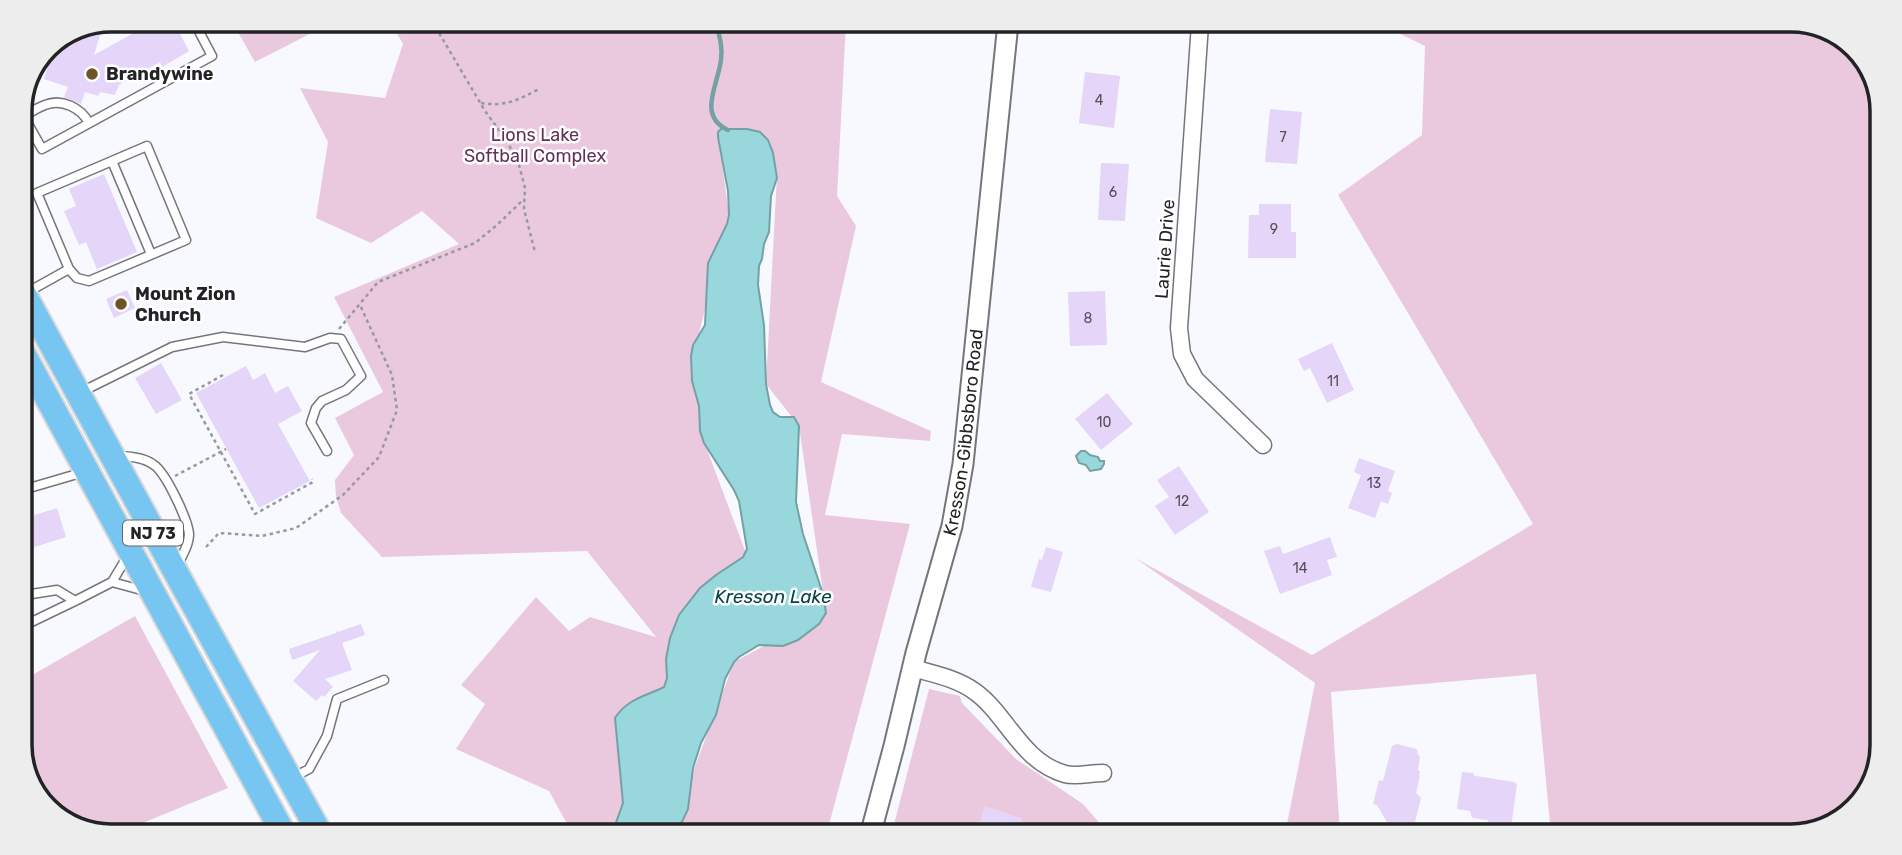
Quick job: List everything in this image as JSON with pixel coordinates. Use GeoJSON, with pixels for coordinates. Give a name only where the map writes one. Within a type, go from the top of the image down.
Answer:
{"type":"FeatureCollection","features":[{"type":"Feature","properties":{"kind":"highway","name":"NJ 73"},"geometry":{"type":"LineString","coordinates":[[32,309],[69,384],[315,824]]}},
{"type":"Feature","properties":{"kind":"highway","name":"NJ 73"},"geometry":{"type":"LineString","coordinates":[[32,369],[278,824]]}},
{"type":"Feature","properties":{"kind":"street","name":"Kresson-Gibbsboro Road"},"geometry":{"type":"LineString","coordinates":[[873,824],[912,668],[952,526],[963,464],[1007,32]]}},
{"type":"Feature","properties":{"kind":"street","name":"Laurie Drive"},"geometry":{"type":"LineString","coordinates":[[1199,32],[1179,328],[1182,354],[1195,379],[1262,445]]}},
{"type":"Feature","properties":{"kind":"street"},"geometry":{"type":"LineString","coordinates":[[912,668],[956,681],[974,691],[991,706],[1027,751],[1047,766],[1067,775],[1103,773]]}},
{"type":"Feature","properties":{"kind":"lane"},"geometry":{"type":"LineString","coordinates":[[32,134],[41,149],[212,56],[199,32]]}},
{"type":"Feature","properties":{"kind":"lane"},"geometry":{"type":"LineString","coordinates":[[32,112],[47,104],[60,103],[84,114],[89,123]]}},
{"type":"Feature","properties":{"kind":"lane"},"geometry":{"type":"LineString","coordinates":[[147,146],[186,240],[151,254],[89,281],[77,278],[69,269],[37,193],[147,146]]}},
{"type":"Feature","properties":{"kind":"lane"},"geometry":{"type":"LineString","coordinates":[[112,161],[151,254]]}},
{"type":"Feature","properties":{"kind":"lane"},"geometry":{"type":"LineString","coordinates":[[32,285],[69,269]]}},
{"type":"Feature","properties":{"kind":"lane"},"geometry":{"type":"LineString","coordinates":[[69,384],[172,347],[223,337],[305,347],[330,338],[341,340],[361,376],[346,390],[321,401],[316,408],[312,423],[327,451]]}},
{"type":"Feature","properties":{"kind":"lane"},"geometry":{"type":"LineString","coordinates":[[32,361],[42,372]]}},
{"type":"Feature","properties":{"kind":"lane"},"geometry":{"type":"LineString","coordinates":[[112,457],[135,457],[156,466],[172,491],[189,533],[188,542],[174,571]]}},
{"type":"Feature","properties":{"kind":"lane"},"geometry":{"type":"LineString","coordinates":[[32,487],[87,471]]}},
{"type":"Feature","properties":{"kind":"lane"},"geometry":{"type":"LineString","coordinates":[[32,622],[112,582],[130,551]]}},
{"type":"Feature","properties":{"kind":"lane"},"geometry":{"type":"LineString","coordinates":[[112,582],[153,594]]}},
{"type":"Feature","properties":{"kind":"lane"},"geometry":{"type":"LineString","coordinates":[[32,594],[57,590],[75,601]]}},
{"type":"Feature","properties":{"kind":"lane"},"geometry":{"type":"LineString","coordinates":[[291,779],[309,769],[327,736],[337,699],[384,680]]}},
{"type":"Feature","properties":{"kind":"path"},"geometry":{"type":"LineString","coordinates":[[439,32],[507,141],[519,165],[525,188],[525,217],[535,252]]}},
{"type":"Feature","properties":{"kind":"path"},"geometry":{"type":"LineString","coordinates":[[481,103],[509,103],[539,89]]}},
{"type":"Feature","properties":{"kind":"path"},"geometry":{"type":"LineString","coordinates":[[330,338],[379,282],[475,243],[524,199]]}},
{"type":"Feature","properties":{"kind":"path"},"geometry":{"type":"LineString","coordinates":[[223,375],[189,394],[255,514],[313,482],[312,480]]}},
{"type":"Feature","properties":{"kind":"path"},"geometry":{"type":"LineString","coordinates":[[175,476],[226,449]]}},
{"type":"Feature","properties":{"kind":"green space"},"geometry":{"type":"Polygon","coordinates":[[[238,32],[314,32],[255,62],[238,32]]]}},
{"type":"Feature","properties":{"kind":"green space","name":"Lions Lake Softball Complex"},"geometry":{"type":"Polygon","coordinates":[[[396,32],[845,32],[837,196],[856,226],[821,382],[931,431],[930,441],[842,434],[825,515],[910,524],[829,824],[674,824],[734,662],[826,613],[799,426],[766,384],[777,174],[718,133],[729,215],[698,337],[700,431],[746,553],[679,615],[664,687],[615,824],[567,824],[549,791],[456,749],[485,704],[461,685],[536,597],[569,631],[590,617],[656,637],[587,551],[382,557],[341,513],[335,480],[354,455],[335,418],[383,392],[334,297],[459,244],[422,211],[371,243],[316,218],[328,142],[300,88],[385,98],[403,44],[396,32]]]}},
{"type":"Feature","properties":{"kind":"green space"},"geometry":{"type":"Polygon","coordinates":[[[1396,32],[1807,33],[1831,42],[1844,51],[1862,76],[1870,106],[1870,744],[1869,760],[1857,788],[1844,804],[1826,815],[1812,821],[1791,824],[1550,824],[1536,674],[1331,692],[1339,824],[1287,824],[1315,683],[1135,558],[1312,655],[1533,524],[1338,195],[1422,135],[1425,46],[1396,32]]]}},
{"type":"Feature","properties":{"kind":"green space"},"geometry":{"type":"Polygon","coordinates":[[[135,616],[228,788],[140,824],[95,822],[71,813],[48,793],[33,760],[32,675],[135,616]]]}},
{"type":"Feature","properties":{"kind":"green space"},"geometry":{"type":"Polygon","coordinates":[[[929,689],[960,696],[962,703],[1016,759],[1083,804],[1100,824],[894,824],[929,689]]]}},
{"type":"Feature","properties":{"kind":"water","name":"Kresson Lake"},"geometry":{"type":"Polygon","coordinates":[[[721,129],[747,129],[760,132],[768,140],[773,153],[777,178],[771,196],[769,232],[759,266],[758,285],[764,325],[766,384],[773,412],[780,417],[794,417],[799,426],[796,502],[826,613],[819,624],[798,640],[783,646],[759,645],[734,662],[725,679],[716,715],[701,743],[693,768],[688,809],[680,824],[616,824],[623,803],[615,718],[631,702],[664,687],[670,638],[679,615],[700,588],[743,557],[747,549],[739,501],[704,443],[700,431],[699,406],[692,381],[693,345],[705,325],[708,263],[729,215],[728,191],[718,132],[721,129]]]}},
{"type":"Feature","properties":{"kind":"water"},"geometry":{"type":"Polygon","coordinates":[[[1081,451],[1104,461],[1101,469],[1090,471],[1086,465],[1079,463],[1076,456],[1081,451]]]}},
{"type":"Feature","properties":{"kind":"building","name":"Brandywine"},"geometry":{"type":"Polygon","coordinates":[[[136,32],[179,32],[189,51],[162,67],[160,62],[119,85],[115,95],[100,92],[98,96],[85,92],[81,104],[64,97],[68,87],[44,79],[47,69],[45,67],[67,45],[80,38],[101,33],[94,55],[136,32]]]}},
{"type":"Feature","properties":{"kind":"building"},"geometry":{"type":"Polygon","coordinates":[[[1085,72],[1120,76],[1114,128],[1079,123],[1085,72]]]}},
{"type":"Feature","properties":{"kind":"building"},"geometry":{"type":"Polygon","coordinates":[[[1270,109],[1302,112],[1297,164],[1265,162],[1270,109]]]}},
{"type":"Feature","properties":{"kind":"building"},"geometry":{"type":"Polygon","coordinates":[[[1101,163],[1129,164],[1125,221],[1098,220],[1101,163]]]}},
{"type":"Feature","properties":{"kind":"building"},"geometry":{"type":"Polygon","coordinates":[[[104,174],[137,252],[97,269],[86,242],[79,245],[64,211],[76,206],[69,189],[104,174]]]}},
{"type":"Feature","properties":{"kind":"building"},"geometry":{"type":"Polygon","coordinates":[[[1259,204],[1291,204],[1291,232],[1296,232],[1296,258],[1248,258],[1249,215],[1259,215],[1259,204]]]}},
{"type":"Feature","properties":{"kind":"building","name":"Mount Zion Church"},"geometry":{"type":"Polygon","coordinates":[[[127,290],[135,308],[114,318],[106,299],[127,290]]]}},
{"type":"Feature","properties":{"kind":"building"},"geometry":{"type":"Polygon","coordinates":[[[1105,291],[1107,345],[1070,346],[1068,292],[1105,291]]]}},
{"type":"Feature","properties":{"kind":"building"},"geometry":{"type":"Polygon","coordinates":[[[1332,343],[1354,390],[1327,403],[1310,368],[1304,371],[1298,359],[1332,343]]]}},
{"type":"Feature","properties":{"kind":"building"},"geometry":{"type":"Polygon","coordinates":[[[161,363],[182,400],[156,414],[135,378],[161,363]]]}},
{"type":"Feature","properties":{"kind":"building"},"geometry":{"type":"Polygon","coordinates":[[[246,366],[253,380],[265,373],[275,393],[288,386],[302,411],[278,424],[310,481],[259,508],[196,393],[246,366]]]}},
{"type":"Feature","properties":{"kind":"building"},"geometry":{"type":"Polygon","coordinates":[[[1107,393],[1133,424],[1101,450],[1075,419],[1107,393]]]}},
{"type":"Feature","properties":{"kind":"building"},"geometry":{"type":"Polygon","coordinates":[[[1359,458],[1395,471],[1388,491],[1392,493],[1388,504],[1381,501],[1375,518],[1348,508],[1361,475],[1354,472],[1359,458]]]}},
{"type":"Feature","properties":{"kind":"building"},"geometry":{"type":"Polygon","coordinates":[[[1179,466],[1209,512],[1175,535],[1155,506],[1169,497],[1157,480],[1179,466]]]}},
{"type":"Feature","properties":{"kind":"building"},"geometry":{"type":"Polygon","coordinates":[[[57,508],[66,537],[32,548],[32,516],[57,508]]]}},
{"type":"Feature","properties":{"kind":"building"},"geometry":{"type":"Polygon","coordinates":[[[1330,537],[1337,557],[1327,560],[1332,575],[1280,594],[1264,551],[1280,546],[1283,554],[1330,537]]]}},
{"type":"Feature","properties":{"kind":"building"},"geometry":{"type":"Polygon","coordinates":[[[1046,547],[1063,552],[1051,592],[1031,587],[1039,559],[1042,560],[1046,547]]]}},
{"type":"Feature","properties":{"kind":"building"},"geometry":{"type":"Polygon","coordinates":[[[361,624],[365,635],[342,643],[352,670],[325,679],[333,687],[316,701],[293,681],[320,650],[292,660],[289,649],[361,624]]]}},
{"type":"Feature","properties":{"kind":"building"},"geometry":{"type":"Polygon","coordinates":[[[1397,744],[1417,749],[1420,756],[1416,793],[1421,798],[1414,824],[1388,824],[1377,805],[1373,804],[1379,780],[1383,781],[1392,746],[1397,744]]]}},
{"type":"Feature","properties":{"kind":"building"},"geometry":{"type":"Polygon","coordinates":[[[1462,772],[1517,784],[1512,824],[1488,824],[1488,820],[1472,818],[1470,811],[1457,809],[1462,772]]]}},
{"type":"Feature","properties":{"kind":"building"},"geometry":{"type":"Polygon","coordinates":[[[985,806],[1023,819],[1022,824],[979,824],[985,806]]]}},
{"type":"Feature","properties":{"kind":"waterway"},"geometry":{"type":"LineString","coordinates":[[718,32],[721,55],[711,108],[713,117],[728,130]]}},
{"type":"Feature","properties":{"kind":"place","name":"Brandywine"},"geometry":{"type":"Point","coordinates":[92,74]}},
{"type":"Feature","properties":{"kind":"place","name":"Mount Zion Church"},"geometry":{"type":"Point","coordinates":[121,304]}}]}
